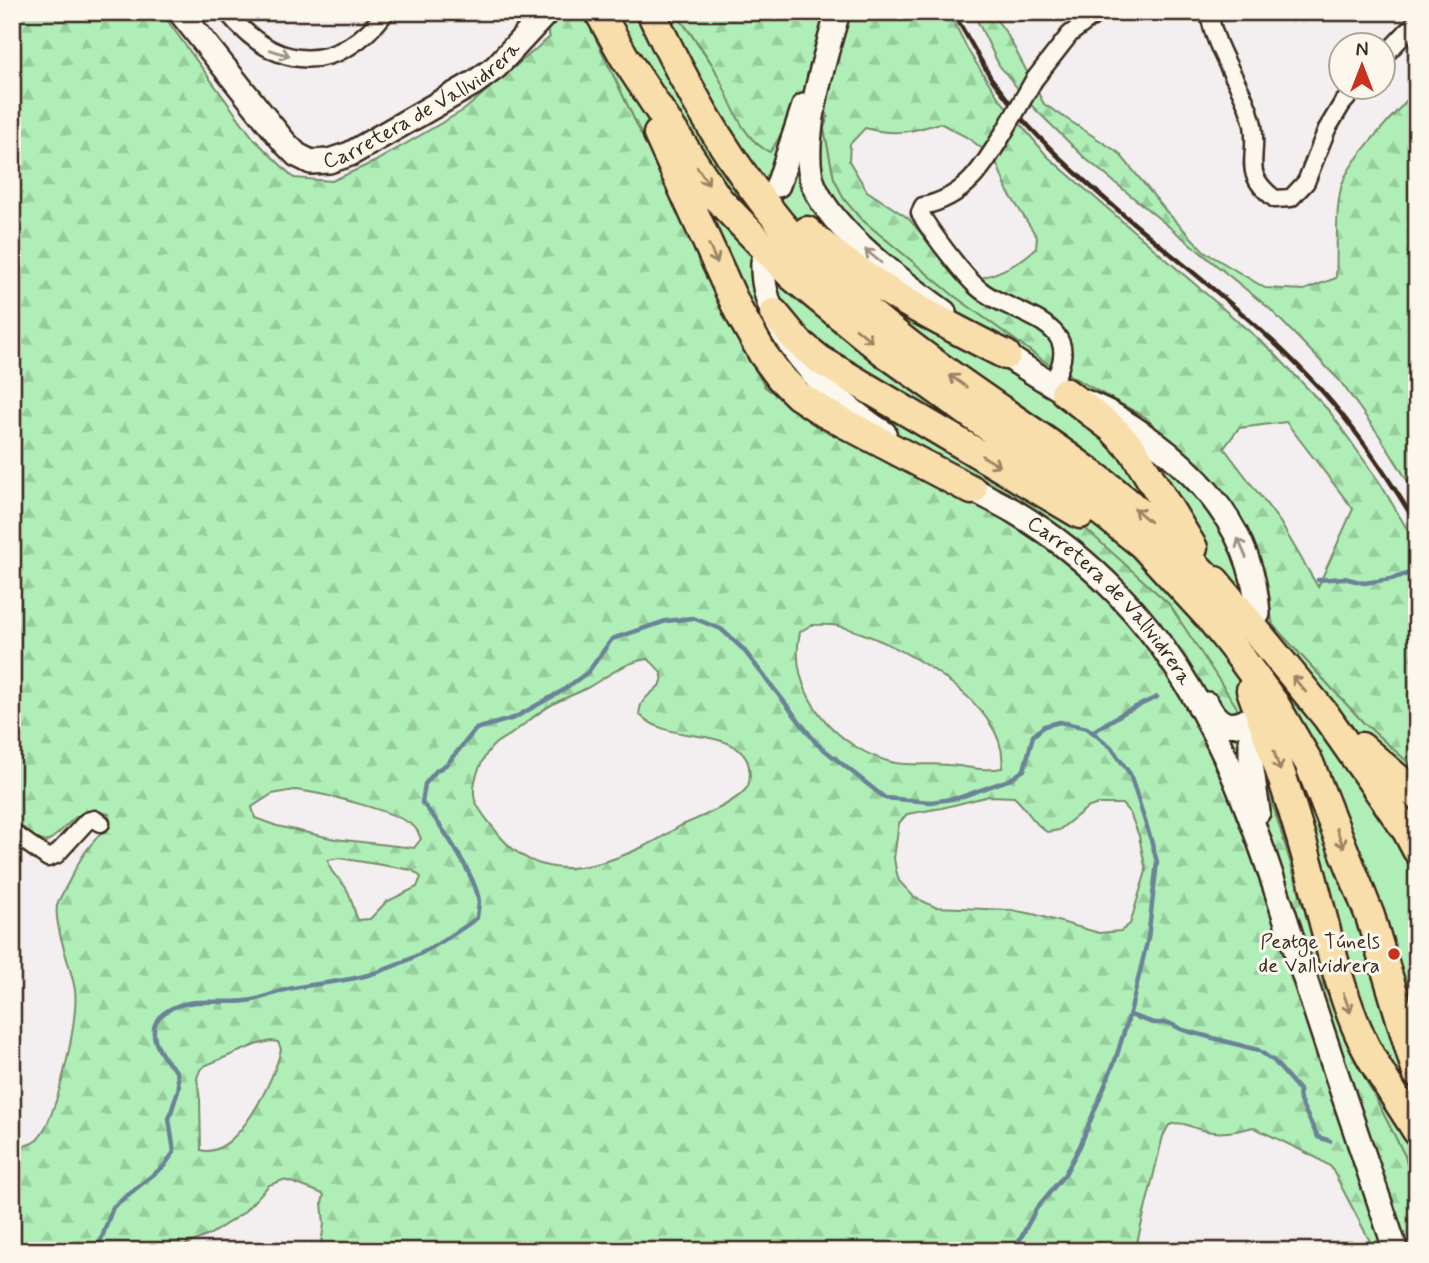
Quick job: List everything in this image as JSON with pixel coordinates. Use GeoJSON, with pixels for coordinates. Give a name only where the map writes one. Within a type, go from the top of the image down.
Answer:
{"type":"FeatureCollection","features":[{"type":"Feature","properties":{"kind":"highway"},"geometry":{"type":"LineString","coordinates":[[599,12],[625,58],[718,199],[792,275],[883,351],[1050,471],[1218,607]]}},
{"type":"Feature","properties":{"kind":"highway"},"geometry":{"type":"LineString","coordinates":[[656,22],[743,155],[794,219],[850,267],[926,313],[1006,355]]}},
{"type":"Feature","properties":{"kind":"highway"},"geometry":{"type":"LineString","coordinates":[[656,22],[676,66],[735,165],[782,225],[820,267],[873,316],[957,381],[1098,479],[1144,517],[1218,607],[1326,716],[1417,795]]}},
{"type":"Feature","properties":{"kind":"highway"},"geometry":{"type":"LineString","coordinates":[[625,58],[739,312],[763,354],[780,377],[797,395],[825,413],[972,490]]}},
{"type":"Feature","properties":{"kind":"highway"},"geometry":{"type":"LineString","coordinates":[[774,313],[798,342],[820,360],[1112,534],[1218,607]]}},
{"type":"Feature","properties":{"kind":"highway"},"geometry":{"type":"LineString","coordinates":[[1059,388],[1113,429],[1133,450],[1183,534],[1236,651],[1287,791],[1340,981],[1353,1018],[1370,1056],[1417,1130]]}},
{"type":"Feature","properties":{"kind":"highway"},"geometry":{"type":"LineString","coordinates":[[1236,651],[1274,704],[1309,763],[1370,916],[1417,1073]]}},
{"type":"Feature","properties":{"kind":"highway"},"geometry":{"type":"LineString","coordinates":[[1326,716],[1407,831],[1417,850]]}},
{"type":"Feature","properties":{"kind":"main road","name":"Carretera de Vallvidrera"},"geometry":{"type":"LineString","coordinates":[[180,12],[285,144],[303,159],[320,162],[350,154],[454,97],[496,67],[533,21]]}},
{"type":"Feature","properties":{"kind":"main road"},"geometry":{"type":"LineString","coordinates":[[813,185],[792,177],[778,185],[838,12]]}},
{"type":"Feature","properties":{"kind":"main road"},"geometry":{"type":"LineString","coordinates":[[827,48],[810,141],[810,164],[813,185],[833,215],[866,251],[969,331],[1059,388],[1151,439],[1178,460],[1203,486],[1224,514],[1245,554],[1254,584],[1258,614]]}},
{"type":"Feature","properties":{"kind":"main road","name":"Carretera de Vallvidrera"},"geometry":{"type":"LineString","coordinates":[[763,262],[765,290],[792,348],[850,408],[867,422],[923,455],[972,490],[1041,528],[1079,558],[1137,615],[1184,678],[1215,734],[1275,884]]}},
{"type":"Feature","properties":{"kind":"main road"},"geometry":{"type":"LineString","coordinates":[[1184,678],[1219,722],[1234,724],[1251,718],[1254,796],[1275,884],[1396,1251]]}},
{"type":"Feature","properties":{"kind":"street"},"geometry":{"type":"LineString","coordinates":[[227,12],[247,34],[268,49],[297,58],[313,59],[328,56],[355,43],[373,28],[386,12]]}},
{"type":"Feature","properties":{"kind":"street"},"geometry":{"type":"LineString","coordinates":[[1059,388],[1063,355],[1052,328],[1039,319],[991,298],[976,286],[920,213],[923,206],[939,202],[961,191],[983,167],[1034,80],[1070,34],[1099,12]]}},
{"type":"Feature","properties":{"kind":"street"},"geometry":{"type":"LineString","coordinates":[[1209,12],[1212,29],[1246,104],[1253,126],[1253,173],[1259,187],[1275,199],[1291,198],[1306,182],[1327,129],[1344,102]]}},
{"type":"Feature","properties":{"kind":"street"},"geometry":{"type":"LineString","coordinates":[[1398,41],[1417,21]]}},
{"type":"Feature","properties":{"kind":"street"},"geometry":{"type":"LineString","coordinates":[[12,832],[48,858],[56,855],[87,821],[94,819],[101,823]]}},
{"type":"Feature","properties":{"kind":"green space"},"geometry":{"type":"Polygon","coordinates":[[[12,12],[161,12],[254,139],[294,178],[332,181],[374,162],[464,110],[550,37],[539,12],[583,12],[727,319],[765,387],[816,423],[875,406],[1086,529],[1169,604],[1236,706],[1275,812],[1317,951],[1323,984],[1365,1078],[1405,1156],[1417,1204],[1417,1251],[1375,1251],[1331,1167],[1315,1157],[1253,1127],[1215,1132],[1178,1123],[1169,1125],[1163,1136],[1135,1251],[320,1251],[324,1195],[283,1180],[269,1185],[243,1213],[209,1235],[187,1244],[180,1251],[12,1251],[12,1147],[34,1142],[45,1129],[59,1092],[74,1023],[75,990],[58,925],[57,906],[79,862],[102,831],[109,814],[87,812],[80,815],[46,842],[36,839],[12,840],[12,12]],[[811,625],[800,632],[798,654],[801,676],[809,696],[820,715],[836,732],[854,745],[895,763],[1002,768],[1000,743],[988,720],[968,697],[943,677],[916,659],[861,633],[824,625],[811,625]],[[648,659],[631,663],[542,711],[496,743],[482,761],[474,785],[477,804],[499,835],[516,851],[534,862],[573,868],[613,859],[717,809],[736,798],[748,786],[748,763],[738,749],[713,739],[667,730],[652,724],[639,714],[646,697],[660,684],[662,674],[648,659]],[[295,790],[272,794],[252,807],[255,818],[277,826],[335,839],[414,848],[421,839],[416,829],[395,816],[359,804],[306,792],[295,790]],[[989,796],[907,814],[899,823],[894,858],[896,870],[899,881],[914,897],[935,907],[1011,910],[1033,914],[1099,933],[1121,931],[1130,924],[1146,871],[1139,836],[1130,813],[1122,804],[1098,804],[1087,808],[1059,830],[1047,832],[1014,797],[989,796]],[[339,858],[328,860],[329,866],[348,892],[358,920],[370,919],[386,902],[417,887],[421,877],[412,870],[339,858]],[[271,1041],[206,1065],[197,1078],[201,1150],[214,1150],[228,1143],[252,1114],[263,1096],[281,1049],[278,1042],[271,1041]]]}},
{"type":"Feature","properties":{"kind":"green space"},"geometry":{"type":"Polygon","coordinates":[[[583,12],[675,12],[714,67],[752,139],[778,142],[791,109],[803,90],[828,117],[824,128],[834,178],[844,199],[860,218],[953,295],[1044,361],[1145,417],[1226,495],[1257,550],[1273,625],[1364,723],[1417,770],[1417,1204],[1405,1156],[1365,1078],[1323,984],[1317,951],[816,423],[765,387],[727,319],[583,12]]]}},
{"type":"Feature","properties":{"kind":"green space"},"geometry":{"type":"Polygon","coordinates":[[[675,12],[949,12],[969,52],[998,97],[1047,156],[1272,351],[1330,412],[1380,483],[1417,546],[1417,770],[1364,723],[1273,625],[1257,550],[1226,495],[1145,417],[1044,361],[953,295],[860,218],[844,199],[834,178],[824,128],[828,117],[803,91],[793,105],[770,152],[759,146],[743,126],[700,45],[675,12]],[[940,123],[903,132],[865,128],[850,144],[849,161],[867,191],[908,218],[964,283],[993,274],[1020,261],[1036,248],[1037,237],[1008,192],[995,159],[970,139],[940,123]],[[1286,422],[1239,428],[1224,448],[1280,522],[1318,587],[1353,509],[1286,422]]]}},
{"type":"Feature","properties":{"kind":"green space"},"geometry":{"type":"Polygon","coordinates":[[[973,12],[991,12],[1007,34],[1044,104],[1119,153],[1166,211],[1205,252],[1265,288],[1304,290],[1336,278],[1338,213],[1344,179],[1367,145],[1417,89],[1417,496],[1379,435],[1340,381],[1270,309],[1086,159],[1031,105],[999,65],[973,12]]]}},
{"type":"Feature","properties":{"kind":"waterway"},"geometry":{"type":"LineString","coordinates":[[1417,226],[1409,252],[1417,269]]}},
{"type":"Feature","properties":{"kind":"waterway"},"geometry":{"type":"LineString","coordinates":[[1413,352],[1417,336]]}},
{"type":"Feature","properties":{"kind":"waterway"},"geometry":{"type":"LineString","coordinates":[[1318,580],[1344,578],[1364,583],[1417,571]]}},
{"type":"Feature","properties":{"kind":"waterway"},"geometry":{"type":"LineString","coordinates":[[97,1251],[113,1207],[164,1166],[174,1152],[169,1119],[179,1087],[177,1072],[156,1044],[154,1027],[157,1020],[174,1007],[184,1004],[242,1002],[289,989],[368,975],[425,951],[477,918],[479,902],[472,879],[447,836],[422,803],[425,784],[436,771],[447,764],[476,729],[514,718],[562,691],[588,672],[612,639],[666,621],[693,618],[721,629],[743,649],[817,744],[885,798],[931,802],[958,798],[1011,779],[1024,770],[1033,736],[1044,726],[1060,722],[1087,728],[1111,747],[1130,774],[1157,862],[1148,938],[1131,1009],[1116,1058],[1080,1146],[1065,1174],[1036,1209],[1014,1251]]}},
{"type":"Feature","properties":{"kind":"waterway"},"geometry":{"type":"LineString","coordinates":[[1092,732],[1157,697]]}},
{"type":"Feature","properties":{"kind":"waterway"},"geometry":{"type":"LineString","coordinates":[[1130,1015],[1154,1023],[1169,1023],[1183,1030],[1258,1050],[1274,1061],[1299,1090],[1300,1101],[1318,1137],[1330,1141]]}},
{"type":"Feature","properties":{"kind":"railway"},"geometry":{"type":"LineString","coordinates":[[953,12],[991,78],[1011,104]]}},
{"type":"Feature","properties":{"kind":"railway"},"geometry":{"type":"LineString","coordinates":[[1023,120],[1091,187],[1238,310],[1307,375],[1366,447],[1417,525]]}},
{"type":"Feature","properties":{"kind":"place","name":"Peatge Túnels de Vallvidrera"},"geometry":{"type":"Point","coordinates":[1394,954]}}]}
